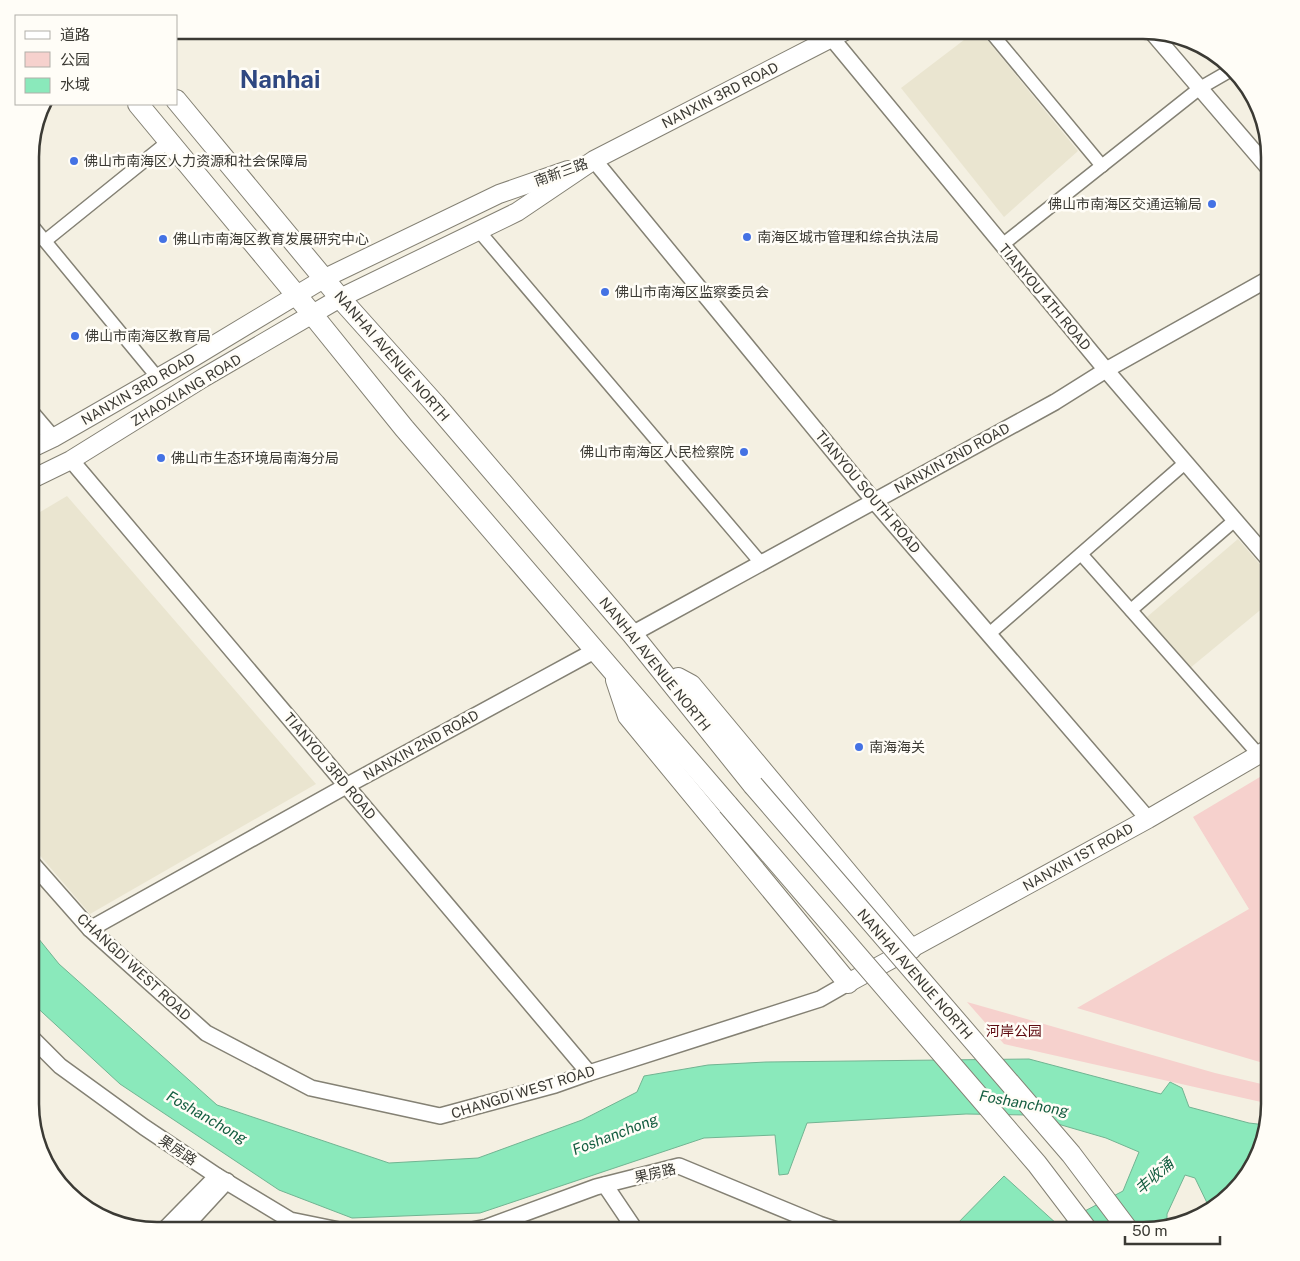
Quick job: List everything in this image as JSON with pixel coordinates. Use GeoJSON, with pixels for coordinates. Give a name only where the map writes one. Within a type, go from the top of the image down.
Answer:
{"type":"FeatureCollection","features":[{"type":"Feature","properties":{"kind":"highway","name":"NANHAI AVENUE NORTH"},"geometry":{"type":"LineString","coordinates":[[178,102],[340,298],[435,404],[632,634],[753,785],[1071,1154],[1122,1222]]}},
{"type":"Feature","properties":{"kind":"highway"},"geometry":{"type":"LineString","coordinates":[[139,105],[404,428],[1037,1164],[1081,1222]]}},
{"type":"Feature","properties":{"kind":"highway"},"geometry":{"type":"LineString","coordinates":[[612,668],[628,716],[848,983]]}},
{"type":"Feature","properties":{"kind":"highway"},"geometry":{"type":"LineString","coordinates":[[660,669],[690,685],[911,949]]}},
{"type":"Feature","properties":{"kind":"main road","name":"NANXIN 3RD ROAD"},"geometry":{"type":"LineString","coordinates":[[594,160],[823,39]]}},
{"type":"Feature","properties":{"kind":"main road","name":"南新三路"},"geometry":{"type":"LineString","coordinates":[[340,298],[517,212],[594,160]]}},
{"type":"Feature","properties":{"kind":"main road","name":"南新三路"},"geometry":{"type":"LineString","coordinates":[[296,295],[325,278],[499,194],[594,160]]}},
{"type":"Feature","properties":{"kind":"main road","name":"NANXIN 3RD ROAD"},"geometry":{"type":"LineString","coordinates":[[39,445],[158,378],[296,295]]}},
{"type":"Feature","properties":{"kind":"main road","name":"ZHAOXIANG ROAD"},"geometry":{"type":"LineString","coordinates":[[39,476],[71,460],[203,378],[340,298]]}},
{"type":"Feature","properties":{"kind":"main road","name":"NANXIN 1ST ROAD"},"geometry":{"type":"LineString","coordinates":[[848,983],[1148,819],[1261,753]]}},
{"type":"Feature","properties":{"kind":"street","name":"TIANYOU 4TH ROAD"},"geometry":{"type":"LineString","coordinates":[[839,39],[1002,245],[1106,370],[1261,550]]}},
{"type":"Feature","properties":{"kind":"street"},"geometry":{"type":"LineString","coordinates":[[996,39],[1102,166]]}},
{"type":"Feature","properties":{"kind":"street"},"geometry":{"type":"LineString","coordinates":[[1161,40],[1261,157]]}},
{"type":"Feature","properties":{"kind":"street"},"geometry":{"type":"LineString","coordinates":[[1002,245],[1200,88],[1226,73]]}},
{"type":"Feature","properties":{"kind":"street"},"geometry":{"type":"LineString","coordinates":[[45,240],[169,141]]}},
{"type":"Feature","properties":{"kind":"street","name":"TIANYOU SOUTH ROAD"},"geometry":{"type":"LineString","coordinates":[[594,160],[874,501],[1148,819]]}},
{"type":"Feature","properties":{"kind":"street"},"geometry":{"type":"LineString","coordinates":[[478,230],[761,563]]}},
{"type":"Feature","properties":{"kind":"street"},"geometry":{"type":"LineString","coordinates":[[39,233],[158,378]]}},
{"type":"Feature","properties":{"kind":"street","name":"NANXIN 2ND ROAD"},"geometry":{"type":"LineString","coordinates":[[632,634],[1055,402],[1106,370],[1261,283]]}},
{"type":"Feature","properties":{"kind":"street"},"geometry":{"type":"LineString","coordinates":[[39,422],[53,438]]}},
{"type":"Feature","properties":{"kind":"street","name":"TIANYOU 3RD ROAD"},"geometry":{"type":"LineString","coordinates":[[71,460],[589,1072]]}},
{"type":"Feature","properties":{"kind":"street"},"geometry":{"type":"LineString","coordinates":[[989,634],[1185,462]]}},
{"type":"Feature","properties":{"kind":"street"},"geometry":{"type":"LineString","coordinates":[[1131,610],[1235,520]]}},
{"type":"Feature","properties":{"kind":"street"},"geometry":{"type":"LineString","coordinates":[[1081,554],[1261,748]]}},
{"type":"Feature","properties":{"kind":"street","name":"NANXIN 2ND ROAD"},"geometry":{"type":"LineString","coordinates":[[90,929],[346,786],[596,650]]}},
{"type":"Feature","properties":{"kind":"street","name":"CHANGDI WEST ROAD"},"geometry":{"type":"LineString","coordinates":[[39,871],[90,929],[206,1033],[311,1088],[440,1116],[555,1085],[589,1072],[820,999],[848,983]]}},
{"type":"Feature","properties":{"kind":"street","name":"果房路"},"geometry":{"type":"LineString","coordinates":[[39,1045],[60,1066],[144,1127],[222,1179],[290,1220],[300,1222]]}},
{"type":"Feature","properties":{"kind":"street","name":"果房路"},"geometry":{"type":"LineString","coordinates":[[501,1222],[606,1185],[679,1166],[814,1222]]}},
{"type":"Feature","properties":{"kind":"street"},"geometry":{"type":"LineString","coordinates":[[173,1222],[222,1179]]}},
{"type":"Feature","properties":{"kind":"street"},"geometry":{"type":"LineString","coordinates":[[188,1222],[222,1179]]}},
{"type":"Feature","properties":{"kind":"street"},"geometry":{"type":"LineString","coordinates":[[606,1185],[630,1222]]}},
{"type":"Feature","properties":{"kind":"shaded area"},"geometry":{"type":"Polygon","coordinates":[[[965,39],[986,39],[1078,151],[1004,217],[901,88],[965,39]]]}},
{"type":"Feature","properties":{"kind":"shaded area"},"geometry":{"type":"Polygon","coordinates":[[[67,496],[316,784],[90,914],[39,854],[39,513],[67,496]]]}},
{"type":"Feature","properties":{"kind":"shaded area"},"geometry":{"type":"Polygon","coordinates":[[[1238,539],[1261,566],[1261,609],[1190,668],[1147,617],[1238,539]]]}},
{"type":"Feature","properties":{"kind":"green space"},"geometry":{"type":"Polygon","coordinates":[[[1261,776],[1261,1062],[1077,1008],[1249,909],[1193,817],[1261,776]]]}},
{"type":"Feature","properties":{"kind":"green space","name":"河岸公园"},"geometry":{"type":"Polygon","coordinates":[[[967,1002],[1215,1073],[1261,1084],[1261,1102],[1004,1044],[967,1002]]]}},
{"type":"Feature","properties":{"kind":"water"},"geometry":{"type":"Polygon","coordinates":[[[39,939],[59,964],[217,1105],[389,1163],[478,1158],[582,1120],[637,1092],[644,1076],[708,1065],[766,1062],[1029,1059],[1161,1094],[1170,1082],[1182,1088],[1189,1107],[1259,1124],[1252,1149],[1245,1163],[1237,1176],[1221,1193],[1207,1203],[1195,1178],[1185,1175],[1167,1214],[1167,1220],[1158,1221],[1064,1222],[1123,1191],[1139,1152],[1106,1138],[1027,1115],[966,1114],[807,1123],[788,1174],[779,1175],[775,1135],[704,1138],[480,1213],[352,1218],[279,1190],[120,1084],[39,1009],[39,939]]]}},
{"type":"Feature","properties":{"kind":"water"},"geometry":{"type":"Polygon","coordinates":[[[1004,1176],[1055,1222],[959,1222],[1004,1176]]]}},
{"type":"Feature","properties":{"kind":"place","name":"佛山市南海区人力资源和社会保障局"},"geometry":{"type":"Point","coordinates":[74,161]}},
{"type":"Feature","properties":{"kind":"place","name":"佛山市南海区交通运输局"},"geometry":{"type":"Point","coordinates":[1212,204]}},
{"type":"Feature","properties":{"kind":"place","name":"南海区城市管理和综合执法局"},"geometry":{"type":"Point","coordinates":[747,237]}},
{"type":"Feature","properties":{"kind":"place","name":"佛山市南海区教育发展研究中心"},"geometry":{"type":"Point","coordinates":[163,239]}},
{"type":"Feature","properties":{"kind":"place","name":"佛山市南海区监察委员会"},"geometry":{"type":"Point","coordinates":[605,292]}},
{"type":"Feature","properties":{"kind":"place","name":"佛山市南海区教育局"},"geometry":{"type":"Point","coordinates":[75,336]}},
{"type":"Feature","properties":{"kind":"place","name":"佛山市南海区人民检察院"},"geometry":{"type":"Point","coordinates":[744,452]}},
{"type":"Feature","properties":{"kind":"place","name":"佛山市生态环境局南海分局"},"geometry":{"type":"Point","coordinates":[161,458]}},
{"type":"Feature","properties":{"kind":"place","name":"南海海关"},"geometry":{"type":"Point","coordinates":[859,747]}},
{"type":"Feature","properties":{"kind":"district","name":"Nanhai"},"geometry":{"type":"Point","coordinates":[280,79]}},
{"type":"Feature","properties":{"kind":"water label","name":"Foshanchong"},"geometry":{"type":"Point","coordinates":[1024,1103]}},
{"type":"Feature","properties":{"kind":"water label","name":"Foshanchong"},"geometry":{"type":"Point","coordinates":[207,1117]}},
{"type":"Feature","properties":{"kind":"water label","name":"Foshanchong"},"geometry":{"type":"Point","coordinates":[615,1134]}},
{"type":"Feature","properties":{"kind":"water label","name":"丰收涌"},"geometry":{"type":"Point","coordinates":[1154,1176]}}]}
